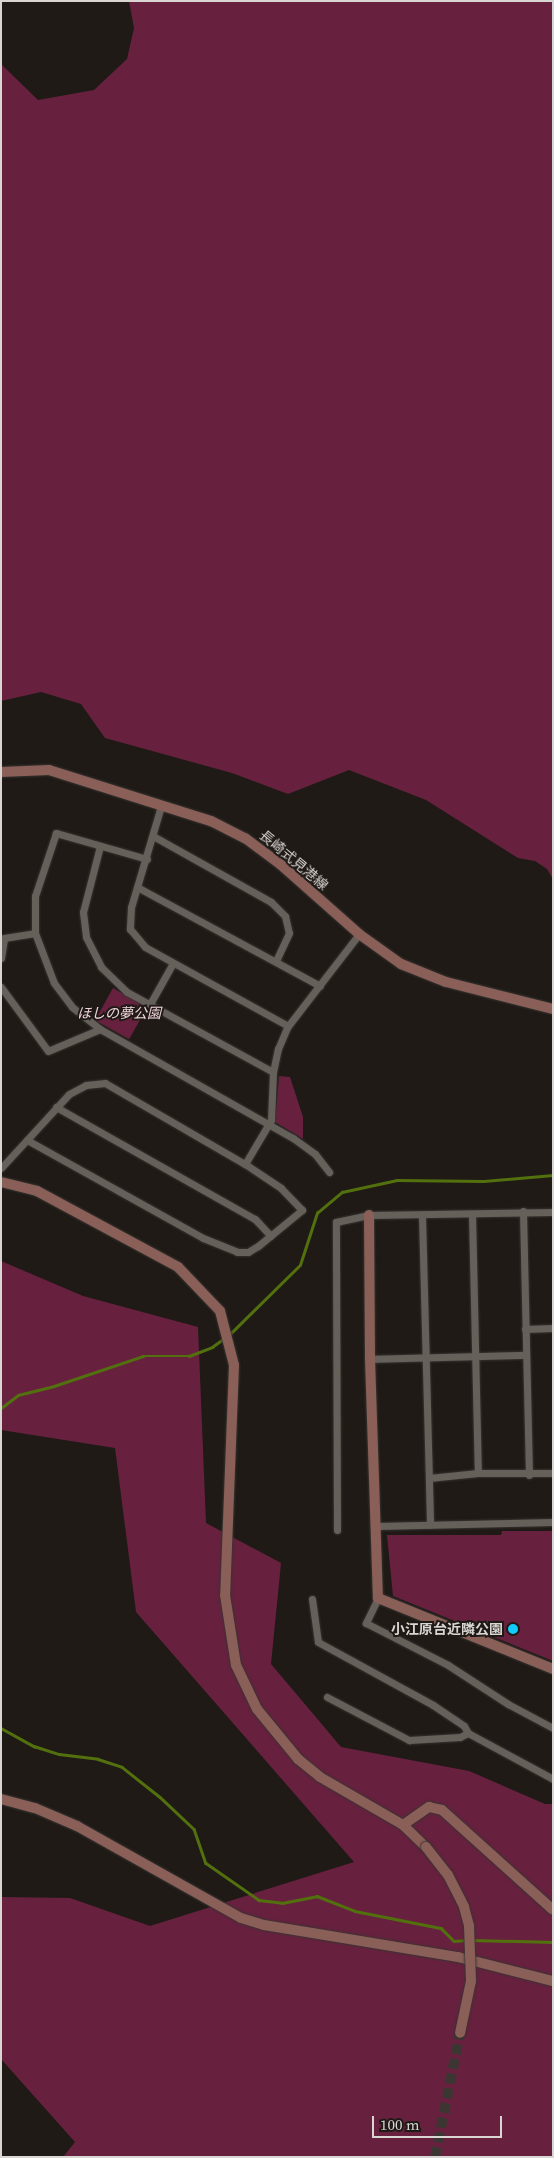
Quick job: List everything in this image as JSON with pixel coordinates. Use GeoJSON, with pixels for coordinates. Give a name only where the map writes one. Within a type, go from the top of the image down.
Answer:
{"type":"FeatureCollection","features":[{"type":"Feature","properties":{"kind":"street","name":"長崎式見港線"},"geometry":{"type":"LineString","coordinates":[[1,772],[49,770],[211,821],[246,838],[280,864],[359,934],[400,964],[446,982],[553,1009]]}},
{"type":"Feature","properties":{"kind":"street"},"geometry":{"type":"LineString","coordinates":[[162,806],[131,908],[130,930],[145,947],[288,1026]]}},
{"type":"Feature","properties":{"kind":"street"},"geometry":{"type":"LineString","coordinates":[[147,860],[56,833],[35,896],[35,933],[54,983],[72,1007],[100,1030],[268,1124],[315,1154],[329,1172]]}},
{"type":"Feature","properties":{"kind":"street"},"geometry":{"type":"LineString","coordinates":[[153,836],[271,902],[286,916],[289,933],[276,961]]}},
{"type":"Feature","properties":{"kind":"street"},"geometry":{"type":"LineString","coordinates":[[100,846],[83,912],[86,937],[101,968],[127,992],[273,1072]]}},
{"type":"Feature","properties":{"kind":"street"},"geometry":{"type":"LineString","coordinates":[[137,887],[320,986]]}},
{"type":"Feature","properties":{"kind":"street"},"geometry":{"type":"LineString","coordinates":[[1,958],[4,938],[35,933]]}},
{"type":"Feature","properties":{"kind":"street"},"geometry":{"type":"LineString","coordinates":[[245,1164],[268,1124],[273,1072],[278,1049],[288,1026],[359,934]]}},
{"type":"Feature","properties":{"kind":"street"},"geometry":{"type":"LineString","coordinates":[[150,1004],[173,963]]}},
{"type":"Feature","properties":{"kind":"street"},"geometry":{"type":"LineString","coordinates":[[1,987],[48,1051],[100,1030]]}},
{"type":"Feature","properties":{"kind":"street"},"geometry":{"type":"LineString","coordinates":[[1,1168],[69,1094],[86,1085],[105,1083],[245,1164],[281,1188],[302,1210],[248,1252],[220,1247],[27,1140]]}},
{"type":"Feature","properties":{"kind":"street"},"geometry":{"type":"LineString","coordinates":[[56,1107],[255,1219],[271,1236]]}},
{"type":"Feature","properties":{"kind":"street"},"geometry":{"type":"LineString","coordinates":[[1,1182],[38,1191],[178,1267],[220,1311],[234,1365],[225,1595],[229,1640],[236,1665],[256,1709],[298,1759],[320,1777],[403,1825],[439,1862],[456,1890],[464,1908],[472,1943],[471,1981],[460,2033]]}},
{"type":"Feature","properties":{"kind":"street"},"geometry":{"type":"LineString","coordinates":[[337,1530],[336,1222],[369,1215],[422,1216],[523,1211],[553,1212]]}},
{"type":"Feature","properties":{"kind":"street"},"geometry":{"type":"LineString","coordinates":[[523,1211],[529,1475]]}},
{"type":"Feature","properties":{"kind":"street"},"geometry":{"type":"LineString","coordinates":[[472,1214],[478,1473]]}},
{"type":"Feature","properties":{"kind":"street"},"geometry":{"type":"LineString","coordinates":[[369,1215],[370,1359],[378,1598],[366,1623],[448,1666],[508,1704],[553,1728]]}},
{"type":"Feature","properties":{"kind":"street"},"geometry":{"type":"LineString","coordinates":[[422,1216],[430,1525]]}},
{"type":"Feature","properties":{"kind":"street"},"geometry":{"type":"LineString","coordinates":[[525,1329],[553,1328]]}},
{"type":"Feature","properties":{"kind":"street"},"geometry":{"type":"LineString","coordinates":[[370,1359],[525,1355]]}},
{"type":"Feature","properties":{"kind":"street"},"geometry":{"type":"LineString","coordinates":[[429,1478],[478,1473],[529,1475],[553,1473]]}},
{"type":"Feature","properties":{"kind":"street"},"geometry":{"type":"LineString","coordinates":[[377,1526],[553,1522]]}},
{"type":"Feature","properties":{"kind":"street"},"geometry":{"type":"LineString","coordinates":[[378,1598],[553,1669]]}},
{"type":"Feature","properties":{"kind":"street"},"geometry":{"type":"LineString","coordinates":[[312,1599],[318,1642],[433,1705],[464,1726],[468,1733],[553,1779]]}},
{"type":"Feature","properties":{"kind":"street"},"geometry":{"type":"LineString","coordinates":[[327,1697],[409,1740],[460,1737],[468,1733]]}},
{"type":"Feature","properties":{"kind":"street"},"geometry":{"type":"LineString","coordinates":[[1,1799],[35,1808],[77,1826],[241,1918],[264,1925],[458,1957],[553,1981]]}},
{"type":"Feature","properties":{"kind":"street"},"geometry":{"type":"LineString","coordinates":[[403,1825],[429,1807],[442,1810],[553,1910]]}},
{"type":"Feature","properties":{"kind":"green space"},"geometry":{"type":"Polygon","coordinates":[[[129,1],[553,1],[553,879],[547,869],[535,861],[518,858],[426,800],[349,770],[288,794],[232,773],[105,738],[81,704],[41,692],[1,701],[1,64],[38,100],[94,90],[127,59],[134,28],[129,1]]]}},
{"type":"Feature","properties":{"kind":"green space","name":"ほしの夢公園"},"geometry":{"type":"Polygon","coordinates":[[[113,988],[147,1007],[129,1039],[95,1020],[113,988]]]}},
{"type":"Feature","properties":{"kind":"green space"},"geometry":{"type":"Polygon","coordinates":[[[279,1076],[290,1077],[303,1117],[303,1139],[275,1122],[279,1076]]]}},
{"type":"Feature","properties":{"kind":"green space"},"geometry":{"type":"Polygon","coordinates":[[[1,1261],[83,1296],[198,1327],[206,1523],[281,1563],[271,1664],[341,1747],[469,1771],[545,1804],[553,1804],[553,2157],[63,2157],[75,2142],[1,2059],[1,1897],[70,1898],[150,1926],[354,1862],[136,1612],[115,1448],[1,1430],[1,1261]]]}},
{"type":"Feature","properties":{"kind":"green space","name":"小江原台近隣公園"},"geometry":{"type":"Polygon","coordinates":[[[502,1531],[553,1531],[553,1661],[393,1596],[387,1535],[501,1535],[502,1531]]]}},
{"type":"Feature","properties":{"kind":"waterway"},"geometry":{"type":"LineString","coordinates":[[230,1334],[300,1265],[317,1213],[342,1192],[397,1180],[484,1181],[553,1175]]}},
{"type":"Feature","properties":{"kind":"waterway"},"geometry":{"type":"LineString","coordinates":[[1,1408],[18,1395],[54,1386],[143,1356],[189,1356],[212,1347],[223,1339]]}},
{"type":"Feature","properties":{"kind":"waterway"},"geometry":{"type":"LineString","coordinates":[[1,1728],[34,1746],[59,1754],[98,1759],[122,1767],[160,1797],[194,1829],[206,1863],[259,1900],[282,1903],[317,1896],[355,1911],[441,1928],[454,1941],[466,1940]]}},
{"type":"Feature","properties":{"kind":"waterway"},"geometry":{"type":"LineString","coordinates":[[472,1940],[553,1942]]}},
{"type":"Feature","properties":{"kind":"tunnel"},"geometry":{"type":"LineString","coordinates":[[435,2157],[460,2033]]}},
{"type":"Feature","properties":{"kind":"place","name":"小江原台近隣公園"},"geometry":{"type":"Point","coordinates":[513,1629]}}]}
